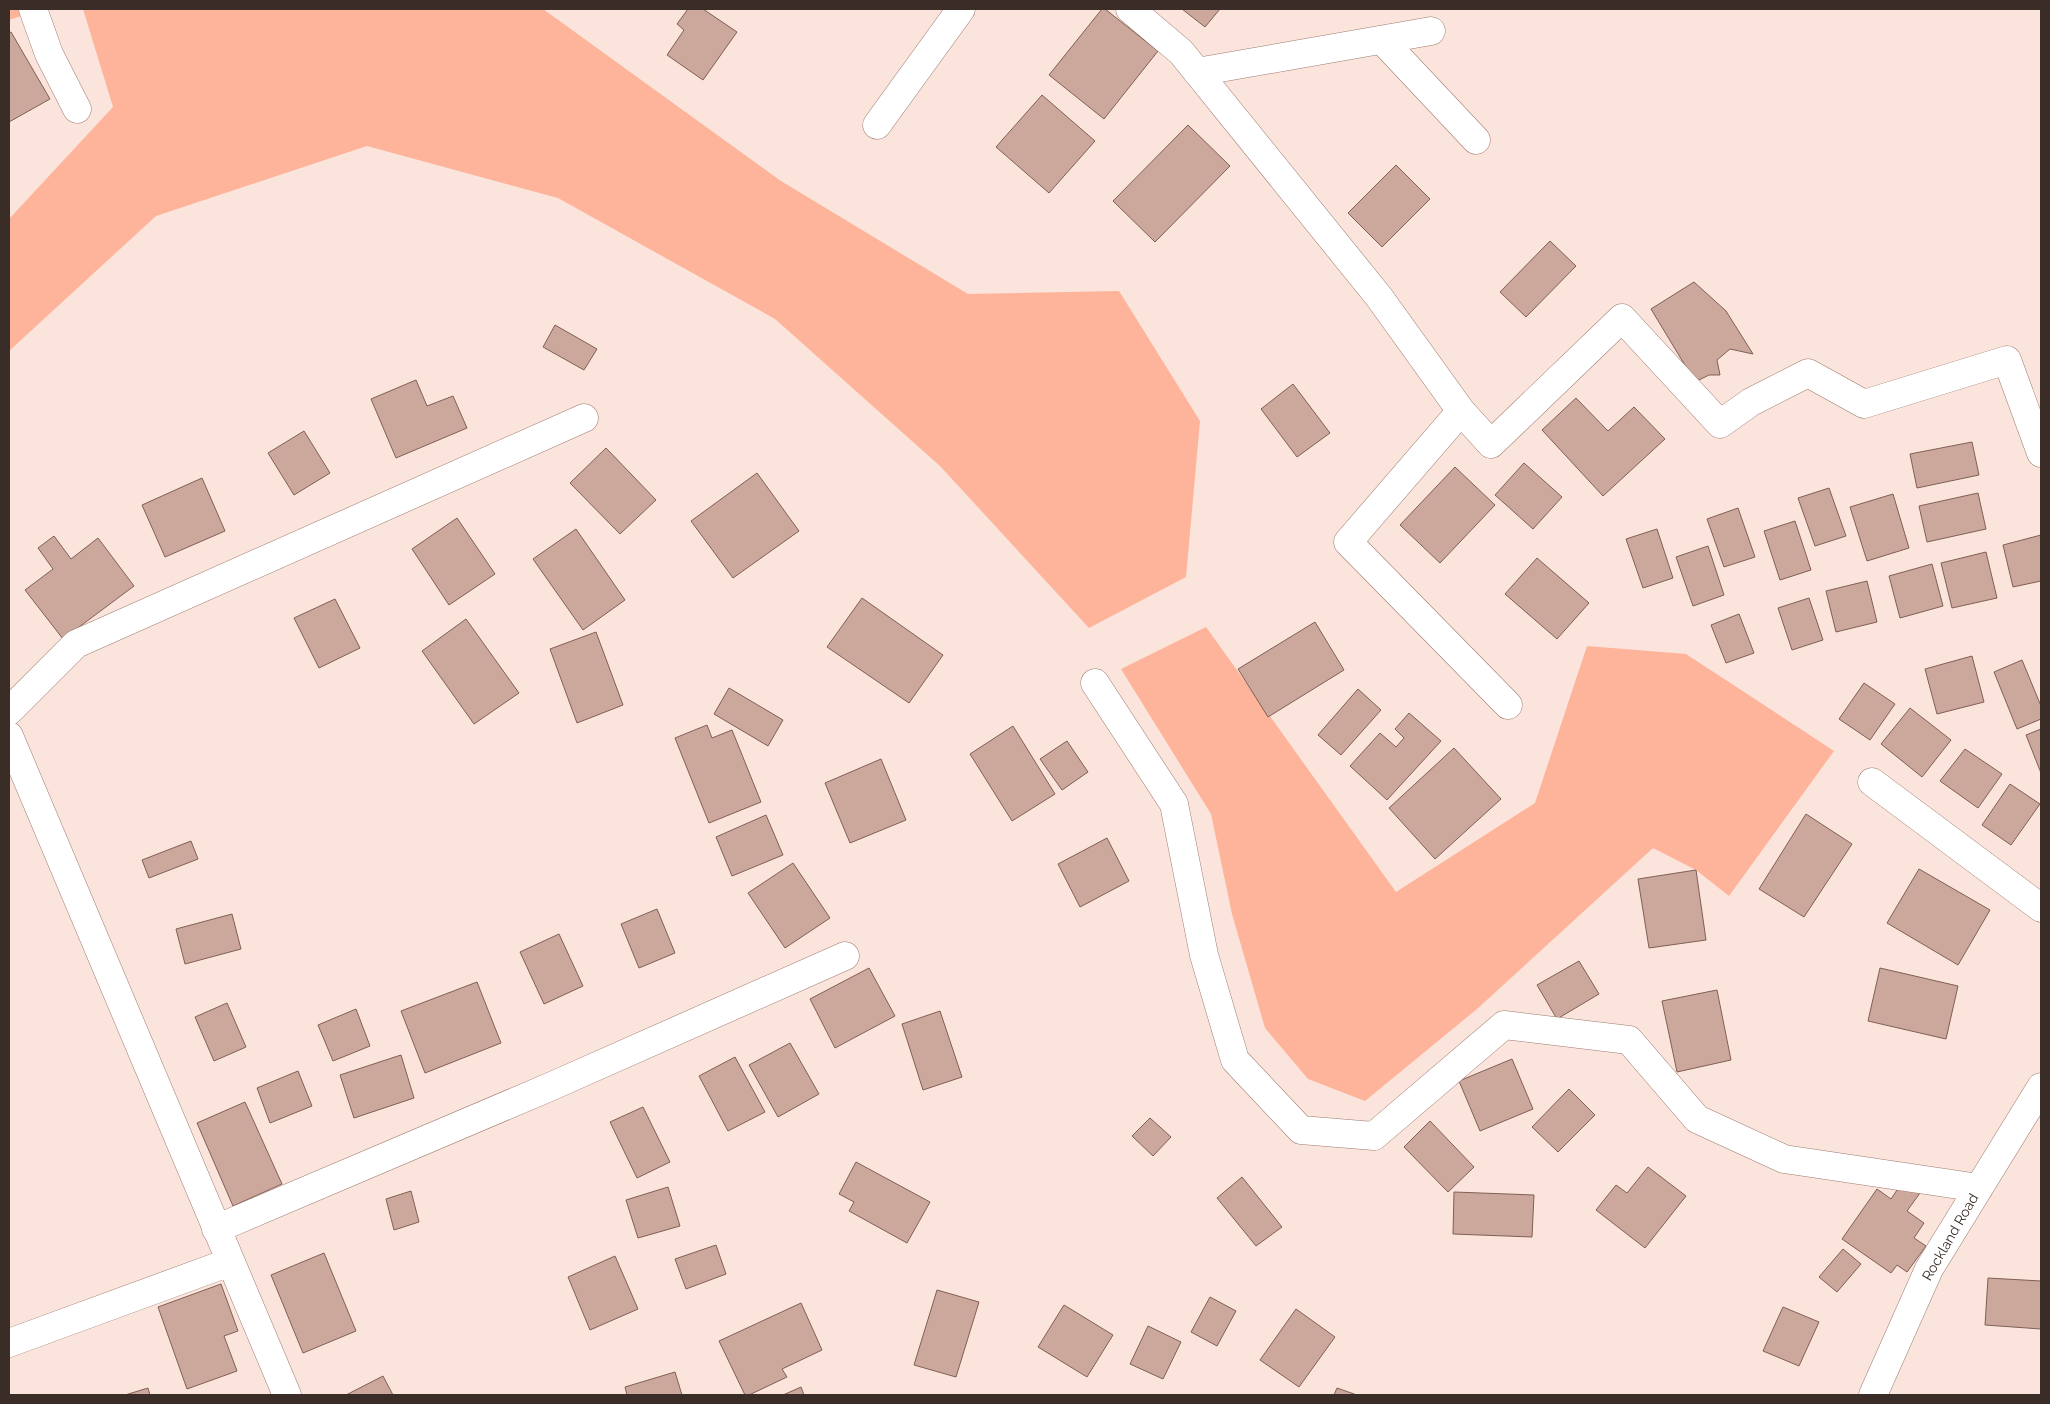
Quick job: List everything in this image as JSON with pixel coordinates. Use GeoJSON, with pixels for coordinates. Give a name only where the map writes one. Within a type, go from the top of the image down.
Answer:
{"type":"FeatureCollection","features":[{"type":"Feature","properties":{"kind":"street"},"geometry":{"type":"LineString","coordinates":[[33,9],[50,54],[77,109]]}},
{"type":"Feature","properties":{"kind":"street"},"geometry":{"type":"LineString","coordinates":[[877,125],[961,9]]}},
{"type":"Feature","properties":{"kind":"street"},"geometry":{"type":"LineString","coordinates":[[1130,9],[1181,52],[1379,297],[1461,410],[1491,444],[1622,318],[1720,424],[1751,402],[1808,373],[1864,404],[2007,360],[2041,453]]}},
{"type":"Feature","properties":{"kind":"street"},"geometry":{"type":"LineString","coordinates":[[1197,72],[1431,31]]}},
{"type":"Feature","properties":{"kind":"street"},"geometry":{"type":"LineString","coordinates":[[1382,40],[1476,140]]}},
{"type":"Feature","properties":{"kind":"street"},"geometry":{"type":"LineString","coordinates":[[1461,410],[1348,542],[1508,705]]}},
{"type":"Feature","properties":{"kind":"street"},"geometry":{"type":"LineString","coordinates":[[9,711],[76,644],[584,418]]}},
{"type":"Feature","properties":{"kind":"street"},"geometry":{"type":"LineString","coordinates":[[1095,683],[1174,804],[1204,954],[1235,1060],[1301,1130],[1374,1136],[1504,1025],[1629,1040],[1697,1119],[1784,1159],[1978,1188]]}},
{"type":"Feature","properties":{"kind":"street"},"geometry":{"type":"LineString","coordinates":[[9,736],[287,1395]]}},
{"type":"Feature","properties":{"kind":"street"},"geometry":{"type":"LineString","coordinates":[[1872,782],[2041,908]]}},
{"type":"Feature","properties":{"kind":"street"},"geometry":{"type":"LineString","coordinates":[[216,1230],[552,1086],[845,956]]}},
{"type":"Feature","properties":{"kind":"street","name":"Rockland Road"},"geometry":{"type":"LineString","coordinates":[[1873,1395],[1929,1269],[2041,1087]]}},
{"type":"Feature","properties":{"kind":"street"},"geometry":{"type":"LineString","coordinates":[[9,1343],[230,1262]]}},
{"type":"Feature","properties":{"kind":"shaded area"},"geometry":{"type":"Polygon","coordinates":[[[9,9],[18,9],[21,16],[9,20],[9,9]]]}},
{"type":"Feature","properties":{"kind":"shaded area"},"geometry":{"type":"Polygon","coordinates":[[[83,9],[543,9],[781,181],[968,294],[1119,291],[1200,421],[1186,577],[1089,628],[940,466],[775,319],[558,198],[367,146],[156,216],[9,351],[9,219],[113,107],[83,9]]]}},
{"type":"Feature","properties":{"kind":"shaded area"},"geometry":{"type":"Polygon","coordinates":[[[1206,627],[1396,892],[1535,803],[1587,646],[1686,654],[1834,751],[1729,896],[1696,870],[1653,848],[1477,1009],[1365,1101],[1308,1079],[1265,1028],[1232,914],[1211,814],[1121,669],[1206,627]]]}},
{"type":"Feature","properties":{"kind":"building"},"geometry":{"type":"Polygon","coordinates":[[[688,9],[703,9],[737,32],[703,80],[667,55],[684,30],[677,24],[688,9]]]}},
{"type":"Feature","properties":{"kind":"building"},"geometry":{"type":"Polygon","coordinates":[[[1102,9],[1105,9],[1158,51],[1104,119],[1049,75],[1102,9]]]}},
{"type":"Feature","properties":{"kind":"building"},"geometry":{"type":"Polygon","coordinates":[[[1182,9],[1220,9],[1205,27],[1182,9]]]}},
{"type":"Feature","properties":{"kind":"building"},"geometry":{"type":"Polygon","coordinates":[[[11,32],[50,99],[9,122],[9,33],[11,32]]]}},
{"type":"Feature","properties":{"kind":"building"},"geometry":{"type":"Polygon","coordinates":[[[1042,95],[1095,141],[1049,193],[996,147],[1042,95]]]}},
{"type":"Feature","properties":{"kind":"building"},"geometry":{"type":"Polygon","coordinates":[[[1188,125],[1230,166],[1155,242],[1113,201],[1188,125]]]}},
{"type":"Feature","properties":{"kind":"building"},"geometry":{"type":"Polygon","coordinates":[[[1396,165],[1430,199],[1382,247],[1348,213],[1396,165]]]}},
{"type":"Feature","properties":{"kind":"building"},"geometry":{"type":"Polygon","coordinates":[[[1550,241],[1576,266],[1526,317],[1500,292],[1550,241]]]}},
{"type":"Feature","properties":{"kind":"building"},"geometry":{"type":"Polygon","coordinates":[[[1694,282],[1726,311],[1753,354],[1730,349],[1717,360],[1720,375],[1709,375],[1695,382],[1651,309],[1694,282]]]}},
{"type":"Feature","properties":{"kind":"building"},"geometry":{"type":"Polygon","coordinates":[[[555,325],[597,349],[584,370],[543,347],[555,325]]]}},
{"type":"Feature","properties":{"kind":"building"},"geometry":{"type":"Polygon","coordinates":[[[416,380],[427,406],[453,396],[467,428],[396,458],[371,399],[416,380]]]}},
{"type":"Feature","properties":{"kind":"building"},"geometry":{"type":"Polygon","coordinates":[[[1293,384],[1330,433],[1297,457],[1261,409],[1293,384]]]}},
{"type":"Feature","properties":{"kind":"building"},"geometry":{"type":"Polygon","coordinates":[[[1576,398],[1608,431],[1634,407],[1665,439],[1603,496],[1542,430],[1576,398]]]}},
{"type":"Feature","properties":{"kind":"building"},"geometry":{"type":"Polygon","coordinates":[[[304,431],[330,473],[294,495],[268,453],[304,431]]]}},
{"type":"Feature","properties":{"kind":"building"},"geometry":{"type":"Polygon","coordinates":[[[1972,442],[1979,475],[1917,488],[1910,454],[1972,442]]]}},
{"type":"Feature","properties":{"kind":"building"},"geometry":{"type":"Polygon","coordinates":[[[606,448],[656,500],[620,534],[570,483],[606,448]]]}},
{"type":"Feature","properties":{"kind":"building"},"geometry":{"type":"Polygon","coordinates":[[[1524,463],[1562,497],[1533,529],[1495,495],[1524,463]]]}},
{"type":"Feature","properties":{"kind":"building"},"geometry":{"type":"Polygon","coordinates":[[[1455,467],[1495,505],[1440,563],[1400,525],[1455,467]]]}},
{"type":"Feature","properties":{"kind":"building"},"geometry":{"type":"Polygon","coordinates":[[[757,473],[799,531],[733,578],[691,521],[757,473]]]}},
{"type":"Feature","properties":{"kind":"building"},"geometry":{"type":"Polygon","coordinates":[[[202,478],[225,531],[165,557],[142,505],[202,478]]]}},
{"type":"Feature","properties":{"kind":"building"},"geometry":{"type":"Polygon","coordinates":[[[1829,488],[1846,536],[1815,546],[1798,498],[1829,488]]]}},
{"type":"Feature","properties":{"kind":"building"},"geometry":{"type":"Polygon","coordinates":[[[1978,493],[1986,529],[1927,542],[1919,506],[1978,493]]]}},
{"type":"Feature","properties":{"kind":"building"},"geometry":{"type":"Polygon","coordinates":[[[1893,494],[1909,548],[1867,561],[1850,507],[1893,494]]]}},
{"type":"Feature","properties":{"kind":"building"},"geometry":{"type":"Polygon","coordinates":[[[1738,508],[1755,557],[1724,567],[1707,519],[1738,508]]]}},
{"type":"Feature","properties":{"kind":"building"},"geometry":{"type":"Polygon","coordinates":[[[457,518],[495,574],[449,605],[412,549],[457,518]]]}},
{"type":"Feature","properties":{"kind":"building"},"geometry":{"type":"Polygon","coordinates":[[[1795,521],[1811,570],[1780,580],[1764,531],[1795,521]]]}},
{"type":"Feature","properties":{"kind":"building"},"geometry":{"type":"Polygon","coordinates":[[[576,529],[625,600],[583,630],[533,559],[576,529]]]}},
{"type":"Feature","properties":{"kind":"building"},"geometry":{"type":"Polygon","coordinates":[[[1657,529],[1673,578],[1643,588],[1626,539],[1657,529]]]}},
{"type":"Feature","properties":{"kind":"building"},"geometry":{"type":"Polygon","coordinates":[[[2041,535],[2041,581],[2013,587],[2003,545],[2041,535]]]}},
{"type":"Feature","properties":{"kind":"building"},"geometry":{"type":"Polygon","coordinates":[[[54,536],[71,559],[98,538],[134,586],[63,639],[25,590],[53,569],[38,548],[54,536]]]}},
{"type":"Feature","properties":{"kind":"building"},"geometry":{"type":"Polygon","coordinates":[[[1708,546],[1724,595],[1693,606],[1676,557],[1708,546]]]}},
{"type":"Feature","properties":{"kind":"building"},"geometry":{"type":"Polygon","coordinates":[[[1986,552],[1997,598],[1952,608],[1941,563],[1986,552]]]}},
{"type":"Feature","properties":{"kind":"building"},"geometry":{"type":"Polygon","coordinates":[[[1537,558],[1589,603],[1557,639],[1505,594],[1537,558]]]}},
{"type":"Feature","properties":{"kind":"building"},"geometry":{"type":"Polygon","coordinates":[[[1932,564],[1943,606],[1900,618],[1889,576],[1932,564]]]}},
{"type":"Feature","properties":{"kind":"building"},"geometry":{"type":"Polygon","coordinates":[[[1867,581],[1877,622],[1836,632],[1826,591],[1867,581]]]}},
{"type":"Feature","properties":{"kind":"building"},"geometry":{"type":"Polygon","coordinates":[[[862,598],[943,655],[909,703],[827,647],[862,598]]]}},
{"type":"Feature","properties":{"kind":"building"},"geometry":{"type":"Polygon","coordinates":[[[1809,598],[1823,640],[1792,650],[1778,608],[1809,598]]]}},
{"type":"Feature","properties":{"kind":"building"},"geometry":{"type":"Polygon","coordinates":[[[335,599],[360,648],[319,668],[294,618],[335,599]]]}},
{"type":"Feature","properties":{"kind":"building"},"geometry":{"type":"Polygon","coordinates":[[[1739,614],[1754,653],[1726,663],[1711,625],[1739,614]]]}},
{"type":"Feature","properties":{"kind":"building"},"geometry":{"type":"Polygon","coordinates":[[[466,619],[519,693],[474,724],[422,651],[466,619]]]}},
{"type":"Feature","properties":{"kind":"building"},"geometry":{"type":"Polygon","coordinates":[[[1315,622],[1344,670],[1268,717],[1238,669],[1315,622]]]}},
{"type":"Feature","properties":{"kind":"building"},"geometry":{"type":"Polygon","coordinates":[[[596,632],[623,705],[577,723],[550,649],[596,632]]]}},
{"type":"Feature","properties":{"kind":"building"},"geometry":{"type":"Polygon","coordinates":[[[1972,656],[1984,702],[1937,714],[1925,669],[1972,656]]]}},
{"type":"Feature","properties":{"kind":"building"},"geometry":{"type":"Polygon","coordinates":[[[2022,660],[2041,706],[2041,719],[2017,729],[1994,672],[2022,660]]]}},
{"type":"Feature","properties":{"kind":"building"},"geometry":{"type":"Polygon","coordinates":[[[1864,683],[1895,704],[1870,740],[1839,719],[1864,683]]]}},
{"type":"Feature","properties":{"kind":"building"},"geometry":{"type":"Polygon","coordinates":[[[729,688],[783,720],[768,746],[714,714],[729,688]]]}},
{"type":"Feature","properties":{"kind":"building"},"geometry":{"type":"Polygon","coordinates":[[[1358,689],[1381,710],[1341,755],[1318,735],[1358,689]]]}},
{"type":"Feature","properties":{"kind":"building"},"geometry":{"type":"Polygon","coordinates":[[[1910,708],[1951,740],[1922,777],[1881,744],[1910,708]]]}},
{"type":"Feature","properties":{"kind":"building"},"geometry":{"type":"Polygon","coordinates":[[[1409,713],[1441,741],[1387,800],[1350,766],[1380,733],[1396,747],[1404,738],[1395,729],[1409,713]]]}},
{"type":"Feature","properties":{"kind":"building"},"geometry":{"type":"Polygon","coordinates":[[[707,725],[712,738],[732,730],[761,802],[709,823],[675,738],[707,725]]]}},
{"type":"Feature","properties":{"kind":"building"},"geometry":{"type":"Polygon","coordinates":[[[1013,726],[1055,794],[1012,821],[970,754],[1013,726]]]}},
{"type":"Feature","properties":{"kind":"building"},"geometry":{"type":"Polygon","coordinates":[[[2041,729],[2041,773],[2026,735],[2041,729]]]}},
{"type":"Feature","properties":{"kind":"building"},"geometry":{"type":"Polygon","coordinates":[[[1067,741],[1088,772],[1062,790],[1040,759],[1067,741]]]}},
{"type":"Feature","properties":{"kind":"building"},"geometry":{"type":"Polygon","coordinates":[[[1454,748],[1501,799],[1435,859],[1389,808],[1454,748]]]}},
{"type":"Feature","properties":{"kind":"building"},"geometry":{"type":"Polygon","coordinates":[[[1965,749],[2002,774],[1978,808],[1940,781],[1965,749]]]}},
{"type":"Feature","properties":{"kind":"building"},"geometry":{"type":"Polygon","coordinates":[[[881,759],[906,820],[850,843],[825,783],[881,759]]]}},
{"type":"Feature","properties":{"kind":"building"},"geometry":{"type":"Polygon","coordinates":[[[2010,784],[2040,804],[2011,845],[1982,825],[2010,784]]]}},
{"type":"Feature","properties":{"kind":"building"},"geometry":{"type":"Polygon","coordinates":[[[1806,814],[1852,844],[1804,917],[1759,889],[1806,814]]]}},
{"type":"Feature","properties":{"kind":"building"},"geometry":{"type":"Polygon","coordinates":[[[766,815],[783,855],[732,876],[716,837],[766,815]]]}},
{"type":"Feature","properties":{"kind":"building"},"geometry":{"type":"Polygon","coordinates":[[[1107,838],[1129,881],[1080,907],[1058,864],[1107,838]]]}},
{"type":"Feature","properties":{"kind":"building"},"geometry":{"type":"Polygon","coordinates":[[[191,841],[198,859],[149,878],[142,860],[191,841]]]}},
{"type":"Feature","properties":{"kind":"building"},"geometry":{"type":"Polygon","coordinates":[[[793,863],[830,918],[785,948],[748,893],[793,863]]]}},
{"type":"Feature","properties":{"kind":"building"},"geometry":{"type":"Polygon","coordinates":[[[1919,869],[1990,910],[1958,965],[1887,923],[1919,869]]]}},
{"type":"Feature","properties":{"kind":"building"},"geometry":{"type":"Polygon","coordinates":[[[1696,870],[1706,940],[1649,948],[1638,879],[1696,870]]]}},
{"type":"Feature","properties":{"kind":"building"},"geometry":{"type":"Polygon","coordinates":[[[657,909],[675,953],[639,968],[621,924],[657,909]]]}},
{"type":"Feature","properties":{"kind":"building"},"geometry":{"type":"Polygon","coordinates":[[[232,914],[241,949],[185,964],[176,929],[232,914]]]}},
{"type":"Feature","properties":{"kind":"building"},"geometry":{"type":"Polygon","coordinates":[[[559,934],[583,986],[544,1004],[520,952],[559,934]]]}},
{"type":"Feature","properties":{"kind":"building"},"geometry":{"type":"Polygon","coordinates":[[[1579,961],[1599,994],[1557,1019],[1537,985],[1579,961]]]}},
{"type":"Feature","properties":{"kind":"building"},"geometry":{"type":"Polygon","coordinates":[[[869,968],[895,1016],[835,1048],[810,999],[869,968]]]}},
{"type":"Feature","properties":{"kind":"building"},"geometry":{"type":"Polygon","coordinates":[[[1880,968],[1958,986],[1946,1039],[1868,1021],[1880,968]]]}},
{"type":"Feature","properties":{"kind":"building"},"geometry":{"type":"Polygon","coordinates":[[[477,982],[501,1043],[425,1073],[401,1011],[477,982]]]}},
{"type":"Feature","properties":{"kind":"building"},"geometry":{"type":"Polygon","coordinates":[[[1717,990],[1731,1060],[1677,1072],[1662,1001],[1717,990]]]}},
{"type":"Feature","properties":{"kind":"building"},"geometry":{"type":"Polygon","coordinates":[[[227,1003],[246,1047],[214,1061],[195,1017],[227,1003]]]}},
{"type":"Feature","properties":{"kind":"building"},"geometry":{"type":"Polygon","coordinates":[[[356,1009],[370,1046],[333,1061],[318,1025],[356,1009]]]}},
{"type":"Feature","properties":{"kind":"building"},"geometry":{"type":"Polygon","coordinates":[[[940,1011],[962,1077],[923,1090],[902,1024],[940,1011]]]}},
{"type":"Feature","properties":{"kind":"building"},"geometry":{"type":"Polygon","coordinates":[[[790,1043],[819,1094],[778,1117],[749,1065],[790,1043]]]}},
{"type":"Feature","properties":{"kind":"building"},"geometry":{"type":"Polygon","coordinates":[[[401,1055],[414,1098],[354,1118],[340,1075],[401,1055]]]}},
{"type":"Feature","properties":{"kind":"building"},"geometry":{"type":"Polygon","coordinates":[[[735,1057],[765,1112],[728,1131],[699,1076],[735,1057]]]}},
{"type":"Feature","properties":{"kind":"building"},"geometry":{"type":"Polygon","coordinates":[[[1512,1059],[1533,1109],[1480,1131],[1459,1081],[1512,1059]]]}},
{"type":"Feature","properties":{"kind":"building"},"geometry":{"type":"Polygon","coordinates":[[[298,1071],[312,1106],[270,1123],[257,1088],[298,1071]]]}},
{"type":"Feature","properties":{"kind":"building"},"geometry":{"type":"Polygon","coordinates":[[[1569,1089],[1595,1115],[1558,1152],[1532,1127],[1569,1089]]]}},
{"type":"Feature","properties":{"kind":"building"},"geometry":{"type":"Polygon","coordinates":[[[245,1102],[282,1184],[233,1206],[197,1123],[245,1102]]]}},
{"type":"Feature","properties":{"kind":"building"},"geometry":{"type":"Polygon","coordinates":[[[643,1107],[670,1162],[637,1178],[610,1122],[643,1107]]]}},
{"type":"Feature","properties":{"kind":"building"},"geometry":{"type":"Polygon","coordinates":[[[1150,1118],[1171,1137],[1153,1156],[1132,1136],[1150,1118]]]}},
{"type":"Feature","properties":{"kind":"building"},"geometry":{"type":"Polygon","coordinates":[[[1430,1121],[1474,1167],[1448,1192],[1404,1147],[1430,1121]]]}},
{"type":"Feature","properties":{"kind":"building"},"geometry":{"type":"Polygon","coordinates":[[[856,1162],[930,1202],[907,1243],[849,1211],[854,1202],[839,1194],[856,1162]]]}},
{"type":"Feature","properties":{"kind":"building"},"geometry":{"type":"Polygon","coordinates":[[[1648,1167],[1686,1196],[1645,1248],[1596,1210],[1616,1185],[1627,1193],[1648,1167]]]}},
{"type":"Feature","properties":{"kind":"building"},"geometry":{"type":"Polygon","coordinates":[[[1242,1177],[1282,1227],[1256,1246],[1217,1198],[1242,1177]]]}},
{"type":"Feature","properties":{"kind":"building"},"geometry":{"type":"Polygon","coordinates":[[[1903,1181],[1920,1193],[1907,1211],[1924,1223],[1914,1238],[1926,1246],[1907,1272],[1897,1265],[1891,1273],[1842,1239],[1877,1189],[1891,1199],[1903,1181]]]}},
{"type":"Feature","properties":{"kind":"building"},"geometry":{"type":"Polygon","coordinates":[[[668,1187],[680,1226],[638,1238],[626,1200],[668,1187]]]}},
{"type":"Feature","properties":{"kind":"building"},"geometry":{"type":"Polygon","coordinates":[[[411,1191],[419,1222],[394,1230],[386,1199],[411,1191]]]}},
{"type":"Feature","properties":{"kind":"building"},"geometry":{"type":"Polygon","coordinates":[[[1454,1192],[1534,1195],[1532,1237],[1453,1234],[1454,1192]]]}},
{"type":"Feature","properties":{"kind":"building"},"geometry":{"type":"Polygon","coordinates":[[[716,1245],[726,1274],[686,1289],[675,1259],[716,1245]]]}},
{"type":"Feature","properties":{"kind":"building"},"geometry":{"type":"Polygon","coordinates":[[[1843,1249],[1861,1264],[1837,1292],[1819,1277],[1843,1249]]]}},
{"type":"Feature","properties":{"kind":"building"},"geometry":{"type":"Polygon","coordinates":[[[324,1253],[356,1331],[303,1353],[271,1275],[324,1253]]]}},
{"type":"Feature","properties":{"kind":"building"},"geometry":{"type":"Polygon","coordinates":[[[615,1256],[638,1309],[590,1330],[568,1277],[615,1256]]]}},
{"type":"Feature","properties":{"kind":"building"},"geometry":{"type":"Polygon","coordinates":[[[1988,1278],[2041,1281],[2041,1329],[1985,1325],[1988,1278]]]}},
{"type":"Feature","properties":{"kind":"building"},"geometry":{"type":"Polygon","coordinates":[[[221,1284],[238,1331],[224,1336],[237,1371],[187,1389],[158,1307],[221,1284]]]}},
{"type":"Feature","properties":{"kind":"building"},"geometry":{"type":"Polygon","coordinates":[[[937,1290],[979,1302],[956,1377],[914,1365],[937,1290]]]}},
{"type":"Feature","properties":{"kind":"building"},"geometry":{"type":"Polygon","coordinates":[[[1210,1297],[1236,1311],[1217,1346],[1191,1332],[1210,1297]]]}},
{"type":"Feature","properties":{"kind":"building"},"geometry":{"type":"Polygon","coordinates":[[[801,1303],[822,1350],[782,1369],[787,1377],[749,1395],[745,1395],[719,1341],[801,1303]]]}},
{"type":"Feature","properties":{"kind":"building"},"geometry":{"type":"Polygon","coordinates":[[[1064,1305],[1113,1335],[1087,1377],[1038,1347],[1064,1305]]]}},
{"type":"Feature","properties":{"kind":"building"},"geometry":{"type":"Polygon","coordinates":[[[1783,1307],[1819,1322],[1799,1366],[1763,1351],[1783,1307]]]}},
{"type":"Feature","properties":{"kind":"building"},"geometry":{"type":"Polygon","coordinates":[[[1296,1309],[1335,1337],[1299,1387],[1260,1360],[1296,1309]]]}},
{"type":"Feature","properties":{"kind":"building"},"geometry":{"type":"Polygon","coordinates":[[[1148,1326],[1181,1342],[1163,1379],[1130,1364],[1148,1326]]]}},
{"type":"Feature","properties":{"kind":"building"},"geometry":{"type":"Polygon","coordinates":[[[675,1372],[682,1395],[627,1395],[625,1387],[675,1372]]]}},
{"type":"Feature","properties":{"kind":"building"},"geometry":{"type":"Polygon","coordinates":[[[383,1376],[393,1395],[346,1395],[383,1376]]]}},
{"type":"Feature","properties":{"kind":"building"},"geometry":{"type":"Polygon","coordinates":[[[801,1387],[804,1395],[783,1395],[801,1387]]]}},
{"type":"Feature","properties":{"kind":"building"},"geometry":{"type":"Polygon","coordinates":[[[148,1388],[150,1395],[125,1395],[148,1388]]]}},
{"type":"Feature","properties":{"kind":"building"},"geometry":{"type":"Polygon","coordinates":[[[1337,1388],[1357,1395],[1334,1395],[1337,1388]]]}}]}
